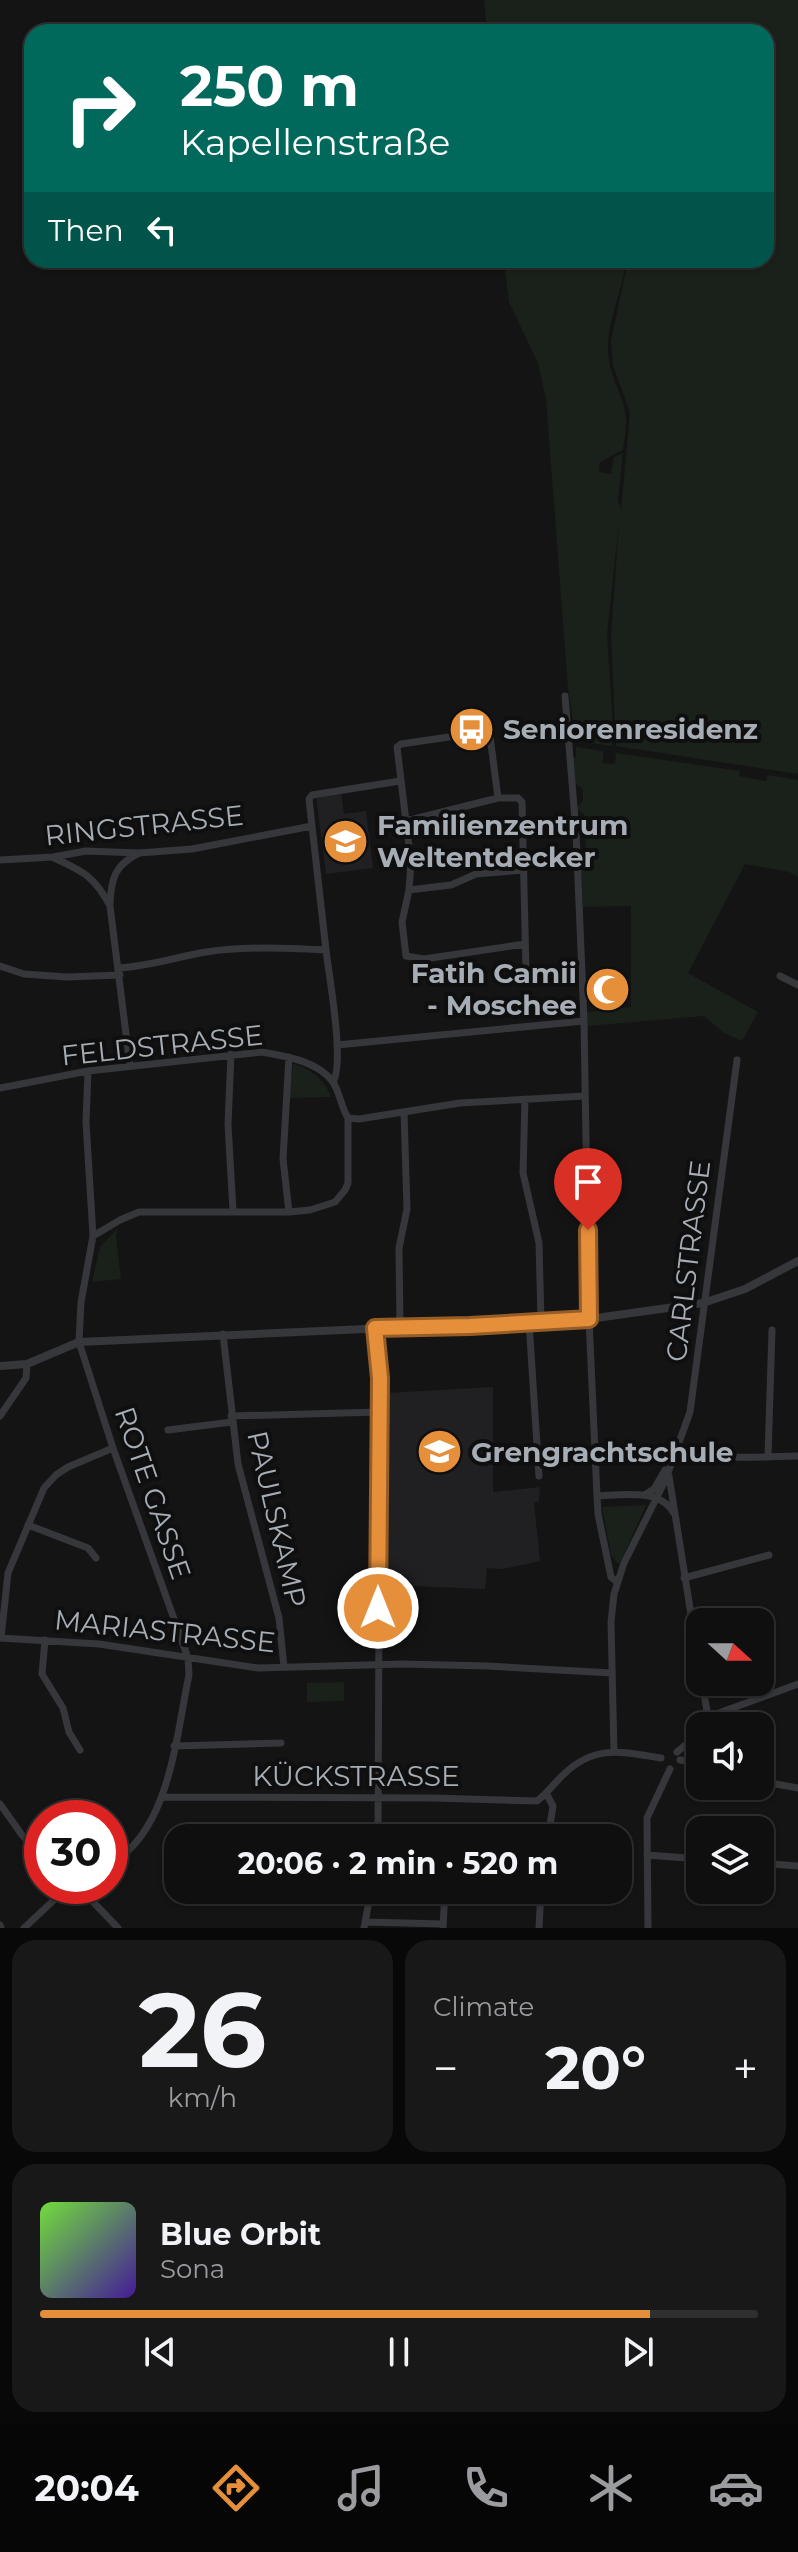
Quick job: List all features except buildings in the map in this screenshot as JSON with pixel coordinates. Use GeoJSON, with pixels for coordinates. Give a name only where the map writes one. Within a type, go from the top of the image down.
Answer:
{"type":"FeatureCollection","features":[{"type":"Feature","properties":{"kind":"street"},"geometry":{"type":"LineString","coordinates":[[565,696],[576,832],[584,1021],[589,1319],[598,1514],[611,1577],[617,1582]]}},
{"type":"Feature","properties":{"kind":"street"},"geometry":{"type":"LineString","coordinates":[[498,798],[490,736],[483,732],[397,747],[411,863],[402,922],[406,956],[424,959],[525,944]]}},
{"type":"Feature","properties":{"kind":"street"},"geometry":{"type":"LineString","coordinates":[[93,1236],[139,1212],[310,1210],[335,1202],[345,1190],[348,1183],[348,1118],[333,1082],[337,1076],[337,1045],[309,799],[312,795],[400,781]]}},
{"type":"Feature","properties":{"kind":"street"},"geometry":{"type":"LineString","coordinates":[[406,821],[498,798],[518,798],[522,802],[526,971]]}},
{"type":"Feature","properties":{"kind":"street","name":"RINGSTRASSE"},"geometry":{"type":"LineString","coordinates":[[0,860],[53,857],[86,851],[139,853],[192,849],[312,826]]}},
{"type":"Feature","properties":{"kind":"street"},"geometry":{"type":"LineString","coordinates":[[524,833],[576,832]]}},
{"type":"Feature","properties":{"kind":"street"},"geometry":{"type":"LineString","coordinates":[[130,1066],[110,906],[115,875],[121,863],[139,853]]}},
{"type":"Feature","properties":{"kind":"street"},"geometry":{"type":"LineString","coordinates":[[53,857],[90,877],[100,887],[110,906]]}},
{"type":"Feature","properties":{"kind":"street"},"geometry":{"type":"LineString","coordinates":[[409,890],[451,885],[476,874],[524,870]]}},
{"type":"Feature","properties":{"kind":"street"},"geometry":{"type":"LineString","coordinates":[[0,966],[24,974],[67,977],[247,948],[326,950]]}},
{"type":"Feature","properties":{"kind":"street"},"geometry":{"type":"LineString","coordinates":[[780,976],[798,985]]}},
{"type":"Feature","properties":{"kind":"street"},"geometry":{"type":"LineString","coordinates":[[337,1045],[584,1021]]}},
{"type":"Feature","properties":{"kind":"street","name":"FELDSTRASSE"},"geometry":{"type":"LineString","coordinates":[[0,1088],[88,1071],[262,1052],[289,1057],[319,1069],[333,1082]]}},
{"type":"Feature","properties":{"kind":"street"},"geometry":{"type":"LineString","coordinates":[[231,1054],[228,1137],[233,1211]]}},
{"type":"Feature","properties":{"kind":"street"},"geometry":{"type":"LineString","coordinates":[[289,1057],[283,1159],[289,1212]]}},
{"type":"Feature","properties":{"kind":"street","name":"CARLSTRASSE"},"geometry":{"type":"LineString","coordinates":[[614,1752],[611,1622],[617,1582],[678,1446],[694,1392],[703,1303],[737,1060]]}},
{"type":"Feature","properties":{"kind":"street"},"geometry":{"type":"LineString","coordinates":[[79,1342],[81,1302],[93,1236],[86,1122],[88,1071]]}},
{"type":"Feature","properties":{"kind":"street"},"geometry":{"type":"LineString","coordinates":[[348,1118],[359,1119],[460,1103],[585,1096]]}},
{"type":"Feature","properties":{"kind":"street"},"geometry":{"type":"LineString","coordinates":[[525,1099],[523,1173],[539,1243],[541,1321]]}},
{"type":"Feature","properties":{"kind":"street"},"geometry":{"type":"LineString","coordinates":[[400,1327],[399,1248],[407,1209],[404,1112]]}},
{"type":"Feature","properties":{"kind":"street"},"geometry":{"type":"LineString","coordinates":[[0,1366],[27,1364],[79,1342],[589,1319],[703,1303],[745,1289],[798,1261]]}},
{"type":"Feature","properties":{"kind":"street"},"geometry":{"type":"LineString","coordinates":[[529,1322],[539,1476]]}},
{"type":"Feature","properties":{"kind":"street"},"geometry":{"type":"LineString","coordinates":[[375,1328],[380,1412],[378,1824]]}},
{"type":"Feature","properties":{"kind":"street"},"geometry":{"type":"LineString","coordinates":[[768,1456],[772,1330]]}},
{"type":"Feature","properties":{"kind":"street","name":"PAULSKAMP"},"geometry":{"type":"LineString","coordinates":[[223,1334],[238,1464],[279,1618],[284,1667]]}},
{"type":"Feature","properties":{"kind":"street","name":"ROTE GASSE"},"geometry":{"type":"LineString","coordinates":[[79,1342],[113,1448],[188,1658]]}},
{"type":"Feature","properties":{"kind":"street"},"geometry":{"type":"LineString","coordinates":[[0,1416],[26,1378],[27,1364]]}},
{"type":"Feature","properties":{"kind":"street"},"geometry":{"type":"LineString","coordinates":[[168,1430],[232,1419],[380,1412]]}},
{"type":"Feature","properties":{"kind":"street"},"geometry":{"type":"LineString","coordinates":[[678,1446],[701,1455],[717,1457],[798,1456]]}},
{"type":"Feature","properties":{"kind":"street"},"geometry":{"type":"LineString","coordinates":[[1,1638],[8,1573],[44,1488],[56,1475],[113,1448]]}},
{"type":"Feature","properties":{"kind":"street"},"geometry":{"type":"LineString","coordinates":[[669,1464],[689,1608]]}},
{"type":"Feature","properties":{"kind":"street","name":"CARLSTRASSE"},"geometry":{"type":"LineString","coordinates":[[644,1495],[654,1489],[669,1464]]}},
{"type":"Feature","properties":{"kind":"street"},"geometry":{"type":"LineString","coordinates":[[597,1496],[644,1495],[655,1498],[666,1502],[675,1518]]}},
{"type":"Feature","properties":{"kind":"street"},"geometry":{"type":"LineString","coordinates":[[28,1525],[88,1548],[96,1558]]}},
{"type":"Feature","properties":{"kind":"street"},"geometry":{"type":"LineString","coordinates":[[684,1578],[769,1555]]}},
{"type":"Feature","properties":{"kind":"street","name":"MARIASTRASSE"},"geometry":{"type":"LineString","coordinates":[[1,1638],[99,1644],[258,1668],[487,1666],[612,1673]]}},
{"type":"Feature","properties":{"kind":"street"},"geometry":{"type":"LineString","coordinates":[[45,1640],[42,1674],[63,1708],[69,1732],[80,1750]]}},
{"type":"Feature","properties":{"kind":"street"},"geometry":{"type":"LineString","coordinates":[[128,1854],[146,1831],[163,1797],[189,1675],[188,1658]]}},
{"type":"Feature","properties":{"kind":"street"},"geometry":{"type":"LineString","coordinates":[[722,1712],[798,1684]]}},
{"type":"Feature","properties":{"kind":"street"},"geometry":{"type":"LineString","coordinates":[[174,1746],[281,1743]]}},
{"type":"Feature","properties":{"kind":"street"},"geometry":{"type":"LineString","coordinates":[[661,1758],[663,1765],[670,1769],[678,1767],[679,1756],[686,1748]]}},
{"type":"Feature","properties":{"kind":"street"},"geometry":{"type":"LineString","coordinates":[[661,1758],[669,1750],[686,1758]]}},
{"type":"Feature","properties":{"kind":"street"},"geometry":{"type":"LineString","coordinates":[[550,1824],[553,1806],[546,1793],[582,1759],[592,1754],[614,1752],[661,1758]]}},
{"type":"Feature","properties":{"kind":"street"},"geometry":{"type":"LineString","coordinates":[[648,1928],[647,1818],[670,1769]]}},
{"type":"Feature","properties":{"kind":"street"},"geometry":{"type":"LineString","coordinates":[[774,1784],[798,1788]]}},
{"type":"Feature","properties":{"kind":"street","name":"KÜCKSTRASSE"},"geometry":{"type":"LineString","coordinates":[[163,1797],[537,1801],[546,1793]]}},
{"type":"Feature","properties":{"kind":"street"},"geometry":{"type":"LineString","coordinates":[[0,1804],[3,1817],[24,1839]]}},
{"type":"Feature","properties":{"kind":"street"},"geometry":{"type":"LineString","coordinates":[[647,1855],[686,1858]]}},
{"type":"Feature","properties":{"kind":"street"},"geometry":{"type":"LineString","coordinates":[[774,1864],[798,1866]]}},
{"type":"Feature","properties":{"kind":"street"},"geometry":{"type":"LineString","coordinates":[[24,1928],[49,1904]]}},
{"type":"Feature","properties":{"kind":"street"},"geometry":{"type":"LineString","coordinates":[[95,1904],[118,1928]]}},
{"type":"Feature","properties":{"kind":"street"},"geometry":{"type":"LineString","coordinates":[[369,1904],[365,1925],[443,1926],[444,1904]]}},
{"type":"Feature","properties":{"kind":"street"},"geometry":{"type":"LineString","coordinates":[[539,1928],[540,1904]]}},
{"type":"Feature","properties":{"kind":"shaded area"},"geometry":{"type":"Polygon","coordinates":[[[484,0],[798,0],[798,774],[616,746],[611,636],[619,523],[607,635],[612,746],[576,741],[568,688],[546,399],[538,363],[509,302],[505,268],[625,268],[608,340],[611,369],[625,410],[623,450],[600,462],[599,472],[611,474],[614,457],[623,453],[618,501],[621,510],[630,412],[613,366],[611,341],[626,268],[774,268],[774,24],[486,24],[484,0]]]}},
{"type":"Feature","properties":{"kind":"shaded area"},"geometry":{"type":"Polygon","coordinates":[[[576,747],[603,751],[603,763],[615,764],[616,753],[740,771],[739,776],[766,781],[768,775],[798,780],[798,877],[789,872],[745,864],[688,973],[758,1012],[742,1041],[724,1033],[704,1016],[587,1026],[586,1012],[631,1007],[631,906],[583,907],[580,855],[586,850],[585,838],[579,834],[584,826],[584,814],[578,810],[583,801],[583,789],[574,782],[576,747]]]}},
{"type":"Feature","properties":{"kind":"shaded area","name":"Familienzentrum Weltentdecker"},"geometry":{"type":"Polygon","coordinates":[[[341,792],[344,814],[366,811],[373,868],[326,874],[316,796],[341,792]]]}},
{"type":"Feature","properties":{"kind":"shaded area"},"geometry":{"type":"Polygon","coordinates":[[[293,1064],[316,1076],[331,1097],[289,1098],[293,1064]]]}},
{"type":"Feature","properties":{"kind":"shaded area"},"geometry":{"type":"Polygon","coordinates":[[[118,1228],[116,1236],[121,1279],[92,1282],[100,1247],[118,1228]]]}},
{"type":"Feature","properties":{"kind":"shaded area","name":"Grengrachtschule"},"geometry":{"type":"Polygon","coordinates":[[[493,1387],[493,1492],[540,1487],[539,1501],[534,1503],[540,1561],[503,1569],[487,1568],[485,1589],[387,1585],[387,1393],[493,1387]]]}},
{"type":"Feature","properties":{"kind":"shaded area"},"geometry":{"type":"Polygon","coordinates":[[[646,1505],[620,1563],[617,1563],[611,1555],[602,1507],[646,1505]]]}},
{"type":"Feature","properties":{"kind":"shaded area"},"geometry":{"type":"Polygon","coordinates":[[[344,1682],[344,1701],[307,1702],[307,1683],[344,1682]]]}},
{"type":"Feature","properties":{"kind":"place","name":"Seniorenresidenz"},"geometry":{"type":"Point","coordinates":[472,729]}},
{"type":"Feature","properties":{"kind":"place","name":"Familienzentrum Weltentdecker"},"geometry":{"type":"Point","coordinates":[346,841]}},
{"type":"Feature","properties":{"kind":"place","name":"Fatih Camii - Moschee"},"geometry":{"type":"Point","coordinates":[608,989]}},
{"type":"Feature","properties":{"kind":"place","name":"Grengrachtschule"},"geometry":{"type":"Point","coordinates":[440,1452]}},
{"type":"Feature","properties":{"kind":"route"},"geometry":{"type":"LineString","coordinates":[[378,1608],[380,1378],[375,1328],[589,1319],[588,1230]]}}]}
